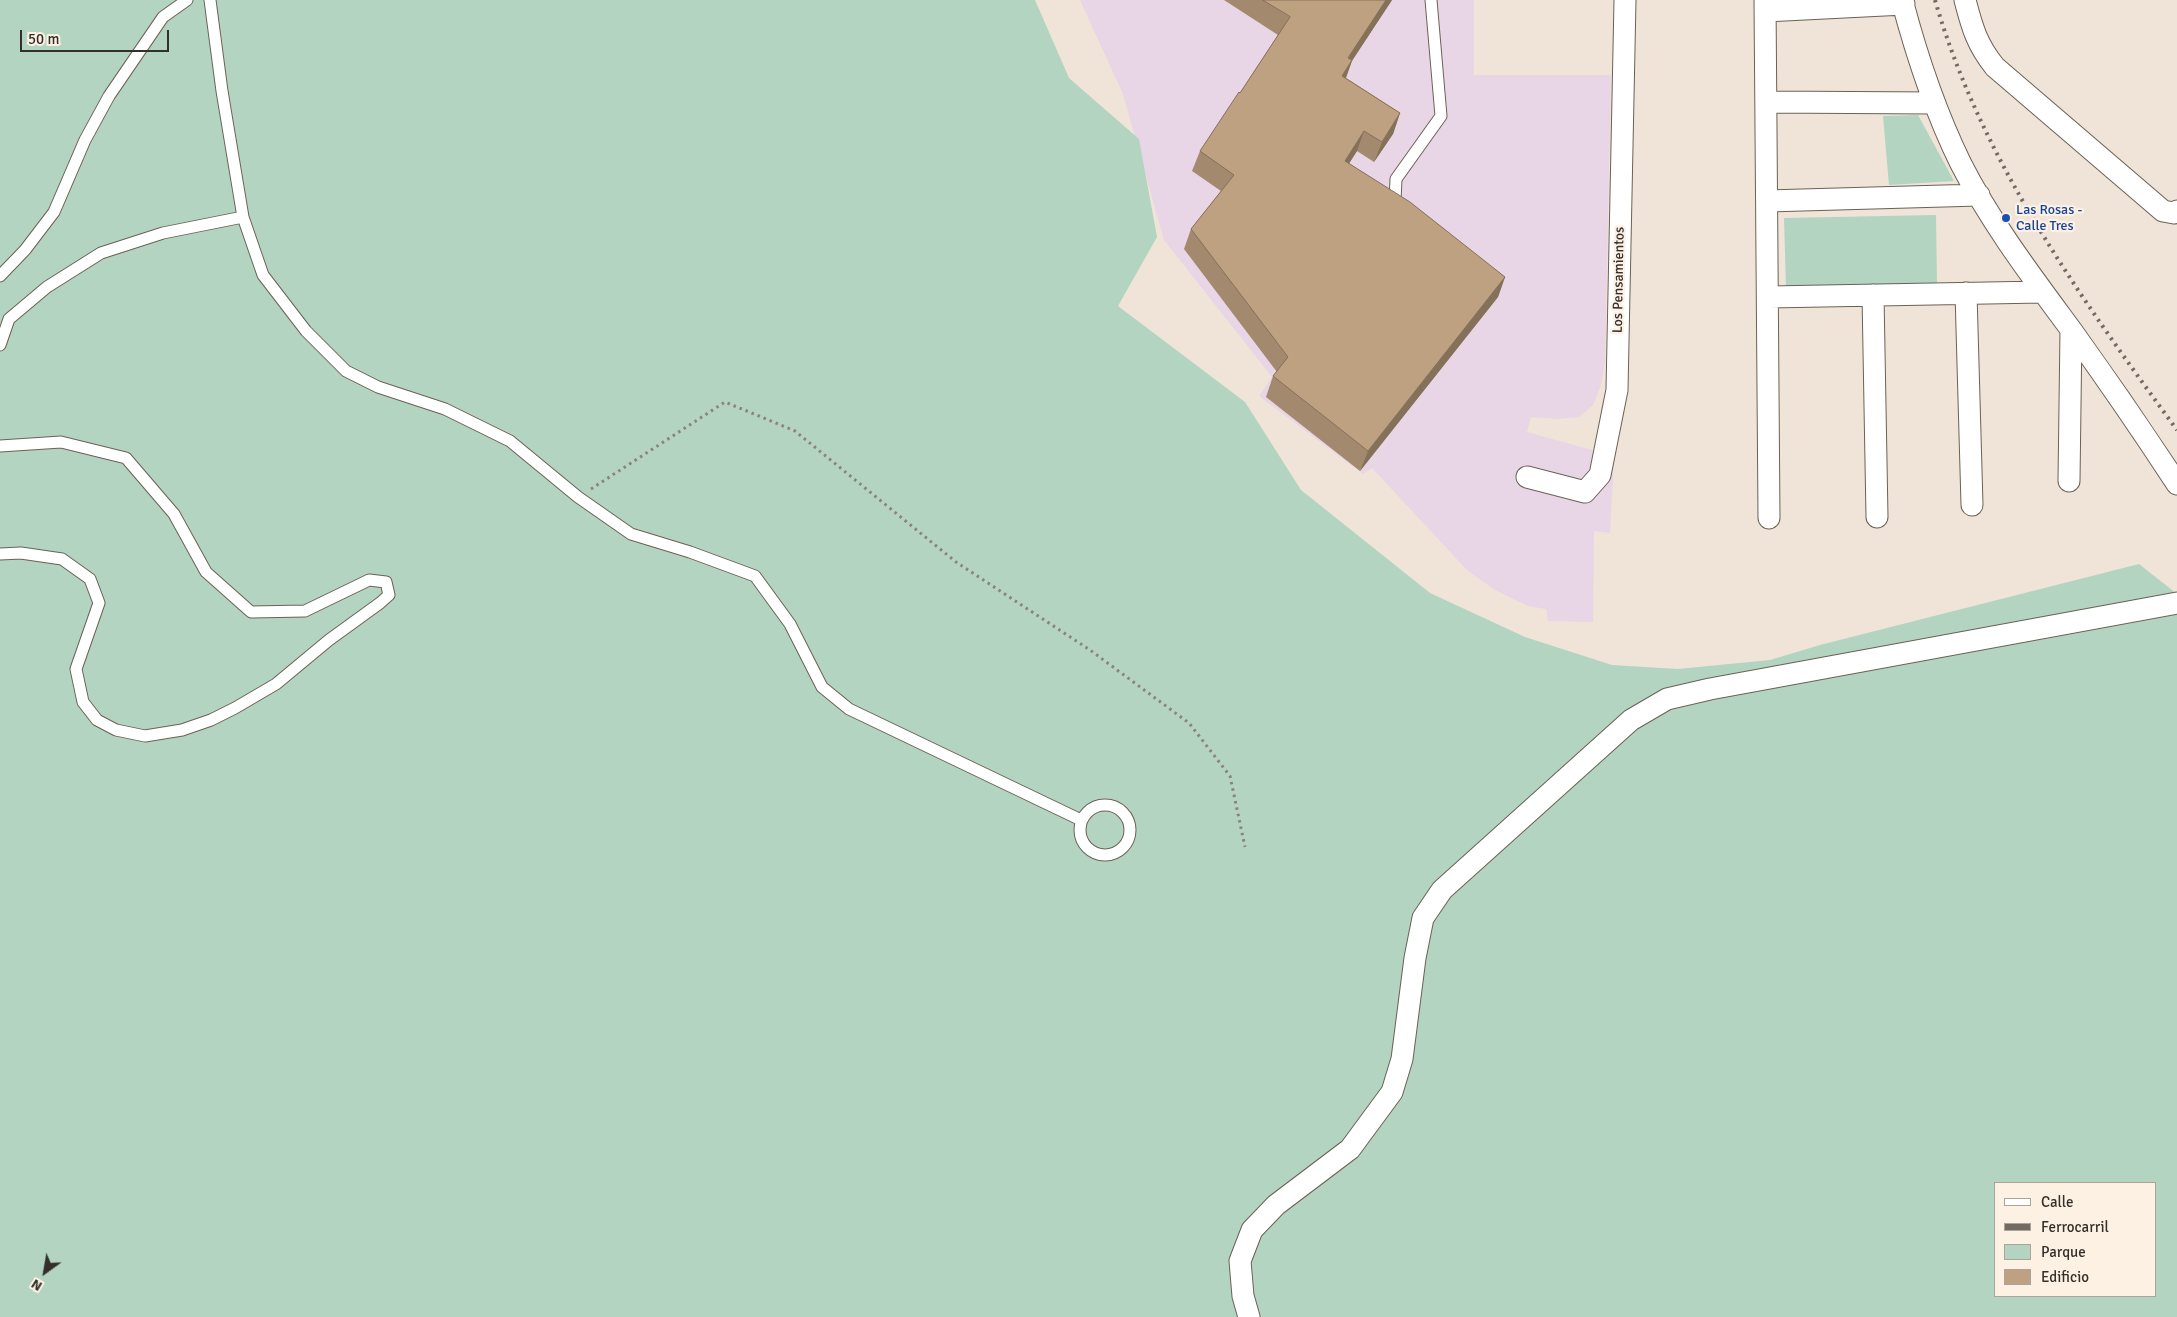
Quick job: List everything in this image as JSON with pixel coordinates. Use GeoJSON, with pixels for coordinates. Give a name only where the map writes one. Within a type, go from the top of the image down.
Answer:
{"type":"FeatureCollection","features":[{"type":"Feature","properties":{"kind":"street","name":"Los Pensamientos"},"geometry":{"type":"LineString","coordinates":[[1527,477],[1585,492],[1600,475],[1617,390],[1625,0]]}},
{"type":"Feature","properties":{"kind":"street"},"geometry":{"type":"LineString","coordinates":[[1965,0],[1970,21],[1982,50],[1995,66],[2163,211],[2174,213],[2177,211]]}},
{"type":"Feature","properties":{"kind":"street"},"geometry":{"type":"LineString","coordinates":[[1769,518],[1769,297],[1765,6],[1903,2],[1912,38],[1934,103],[1947,135],[1979,196],[2042,292],[2145,434],[2177,484]]}},
{"type":"Feature","properties":{"kind":"street"},"geometry":{"type":"LineString","coordinates":[[1766,102],[1934,103]]}},
{"type":"Feature","properties":{"kind":"street"},"geometry":{"type":"LineString","coordinates":[[1767,201],[1979,196]]}},
{"type":"Feature","properties":{"kind":"street"},"geometry":{"type":"LineString","coordinates":[[1769,297],[2042,292]]}},
{"type":"Feature","properties":{"kind":"street"},"geometry":{"type":"LineString","coordinates":[[1966,293],[1972,505]]}},
{"type":"Feature","properties":{"kind":"street"},"geometry":{"type":"LineString","coordinates":[[1873,295],[1877,517]]}},
{"type":"Feature","properties":{"kind":"street"},"geometry":{"type":"LineString","coordinates":[[2069,481],[2071,330]]}},
{"type":"Feature","properties":{"kind":"street"},"geometry":{"type":"LineString","coordinates":[[1249,1317],[1243,1296],[1240,1260],[1252,1230],[1276,1205],[1350,1149],[1392,1092],[1402,1059],[1415,958],[1423,918],[1442,890],[1631,720],[1667,699],[1710,689],[2177,603]]}},
{"type":"Feature","properties":{"kind":"lane"},"geometry":{"type":"LineString","coordinates":[[0,276],[25,250],[54,212],[85,140],[108,96],[163,17],[187,0]]}},
{"type":"Feature","properties":{"kind":"lane"},"geometry":{"type":"LineString","coordinates":[[210,0],[222,91],[243,217],[263,275],[306,331],[346,371],[378,387],[445,409],[510,441],[578,497],[631,534],[690,552],[755,576],[790,624],[822,687],[850,709],[1081,820]]}},
{"type":"Feature","properties":{"kind":"lane"},"geometry":{"type":"LineString","coordinates":[[1395,201],[1396,179],[1440,116],[1432,0]]}},
{"type":"Feature","properties":{"kind":"lane"},"geometry":{"type":"LineString","coordinates":[[0,345],[9,319],[47,287],[101,254],[163,233],[243,217]]}},
{"type":"Feature","properties":{"kind":"lane"},"geometry":{"type":"LineString","coordinates":[[0,446],[61,442],[126,458],[174,514],[206,572],[251,612],[306,610],[369,580],[386,582],[389,595],[276,684],[235,708],[211,720],[182,730],[145,736],[116,730],[97,720],[83,702],[76,669],[99,603],[90,579],[62,559],[21,553],[0,554]]}},
{"type":"Feature","properties":{"kind":"lane"},"geometry":{"type":"LineString","coordinates":[[1108,805],[1116,807],[1124,812],[1129,822],[1129,837],[1120,850],[1107,856],[1098,855],[1090,851],[1080,837],[1079,828],[1081,820],[1088,810],[1096,806],[1108,805]]}},
{"type":"Feature","properties":{"kind":"path"},"geometry":{"type":"LineString","coordinates":[[578,497],[725,402],[795,431],[956,562],[1090,650],[1189,723],[1230,776],[1245,847]]}},
{"type":"Feature","properties":{"kind":"shaded area"},"geometry":{"type":"Polygon","coordinates":[[[1080,0],[1474,0],[1474,75],[1611,75],[1605,363],[1601,385],[1593,405],[1579,417],[1558,419],[1531,417],[1527,432],[1614,456],[1610,533],[1594,531],[1593,622],[1548,621],[1546,609],[1528,606],[1495,590],[1467,570],[1372,468],[1363,474],[1259,396],[1272,377],[1164,240],[1123,94],[1080,0]]]}},
{"type":"Feature","properties":{"kind":"green space"},"geometry":{"type":"Polygon","coordinates":[[[0,0],[1035,0],[1069,78],[1139,139],[1157,237],[1118,306],[1245,402],[1301,490],[1430,593],[1525,637],[1612,665],[1678,669],[1770,660],[1820,645],[2139,564],[2177,594],[2177,1317],[0,1317],[0,0]]]}},
{"type":"Feature","properties":{"kind":"green space"},"geometry":{"type":"Polygon","coordinates":[[[1918,115],[1954,181],[1889,185],[1883,116],[1918,115]]]}},
{"type":"Feature","properties":{"kind":"green space"},"geometry":{"type":"Polygon","coordinates":[[[1936,215],[1937,283],[1786,287],[1784,218],[1936,215]]]}},
{"type":"Feature","properties":{"kind":"building"},"geometry":{"type":"Polygon","coordinates":[[[1263,0],[1386,0],[1348,58],[1352,60],[1342,76],[1400,113],[1382,142],[1364,131],[1345,161],[1410,202],[1505,277],[1368,451],[1273,376],[1288,357],[1191,229],[1234,175],[1200,151],[1290,17],[1263,0]]]}},
{"type":"Feature","properties":{"kind":"railway"},"geometry":{"type":"LineString","coordinates":[[1935,0],[1955,59],[1979,116],[2006,171],[2070,278],[2177,430]]}},
{"type":"Feature","properties":{"kind":"place","name":"Las Rosas - Calle Tres"},"geometry":{"type":"Point","coordinates":[2006,218]}}]}
